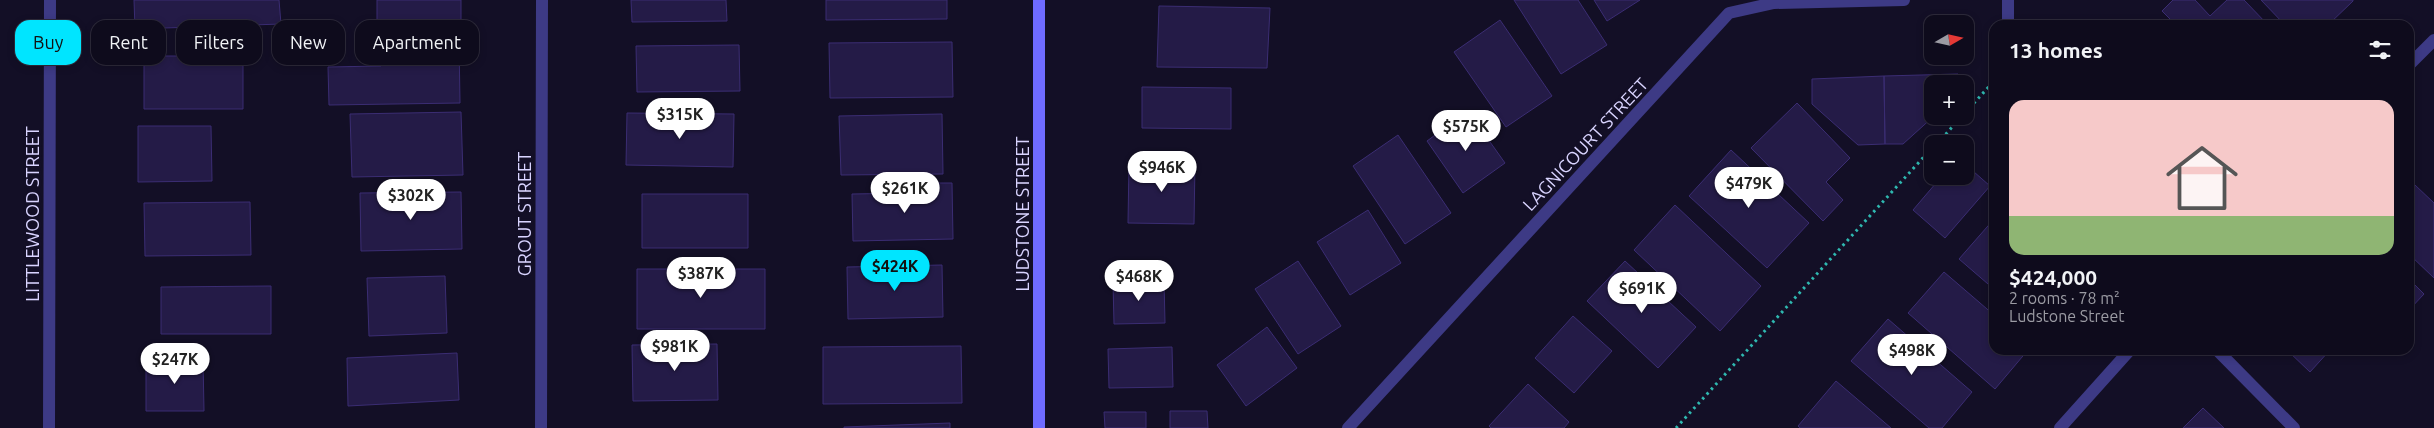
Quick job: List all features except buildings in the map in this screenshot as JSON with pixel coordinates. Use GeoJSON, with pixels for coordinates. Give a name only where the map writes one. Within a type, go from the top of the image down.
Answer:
{"type":"FeatureCollection","features":[{"type":"Feature","properties":{"kind":"street","name":"LITTLEWOOD STREET"},"geometry":{"type":"LineString","coordinates":[[49,428],[50,0]]}},
{"type":"Feature","properties":{"kind":"street","name":"GROUT STREET"},"geometry":{"type":"LineString","coordinates":[[541,428],[542,0]]}},
{"type":"Feature","properties":{"kind":"street","name":"LUDSTONE STREET"},"geometry":{"type":"LineString","coordinates":[[1039,0],[1039,428]]}},
{"type":"Feature","properties":{"kind":"street","name":"LAGNICOURT STREET"},"geometry":{"type":"LineString","coordinates":[[1348,428],[1729,13],[1774,3],[1904,0]]}},
{"type":"Feature","properties":{"kind":"street"},"geometry":{"type":"LineString","coordinates":[[2008,0],[2008,20]]}},
{"type":"Feature","properties":{"kind":"street"},"geometry":{"type":"LineString","coordinates":[[2414,60],[2434,40]]}},
{"type":"Feature","properties":{"kind":"street"},"geometry":{"type":"LineString","coordinates":[[2060,428],[2126,355]]}},
{"type":"Feature","properties":{"kind":"street"},"geometry":{"type":"LineString","coordinates":[[2222,355],[2294,428]]}},
{"type":"Feature","properties":{"kind":"path"},"geometry":{"type":"LineString","coordinates":[[1974,103],[1989,87]]}},
{"type":"Feature","properties":{"kind":"path"},"geometry":{"type":"LineString","coordinates":[[1945,135],[1954,125]]}},
{"type":"Feature","properties":{"kind":"path"},"geometry":{"type":"LineString","coordinates":[[1676,428],[1924,157]]}}]}
